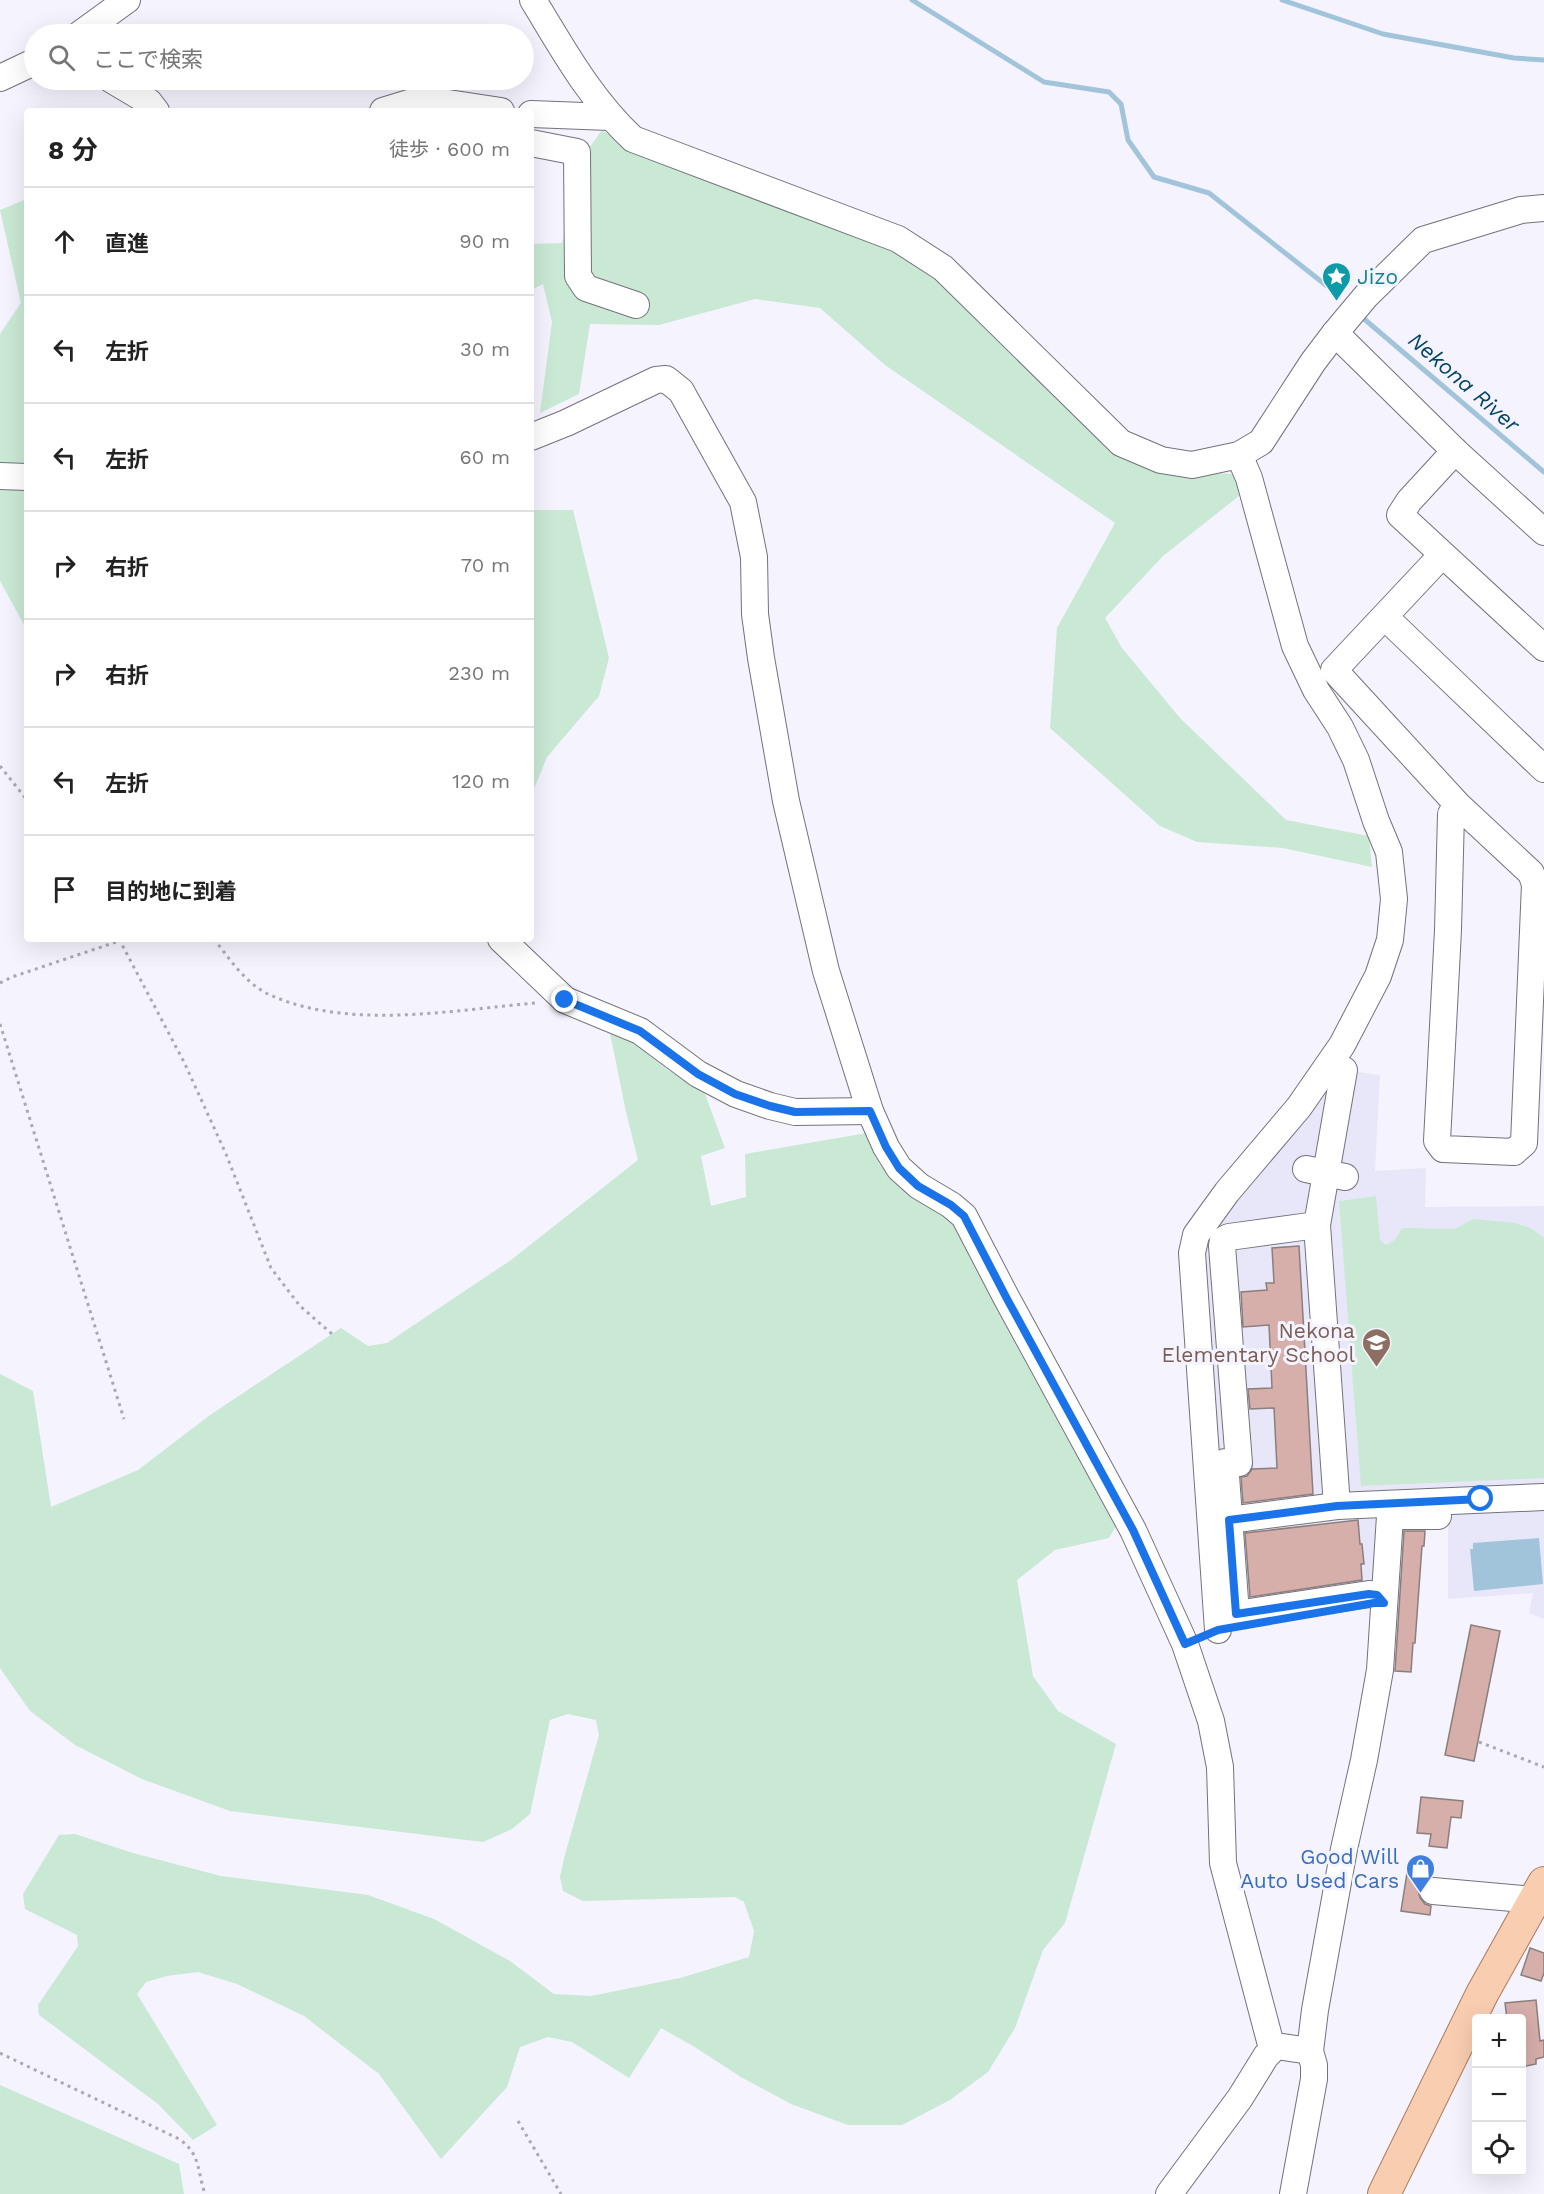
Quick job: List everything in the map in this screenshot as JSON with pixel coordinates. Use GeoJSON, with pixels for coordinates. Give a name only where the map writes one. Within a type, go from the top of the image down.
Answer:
{"type":"FeatureCollection","features":[{"type":"Feature","properties":{"kind":"main road"},"geometry":{"type":"LineString","coordinates":[[1384,2194],[1477,2005],[1539,1892]]}},
{"type":"Feature","properties":{"kind":"street"},"geometry":{"type":"LineString","coordinates":[[94,24],[127,0]]}},
{"type":"Feature","properties":{"kind":"street"},"geometry":{"type":"LineString","coordinates":[[533,0],[580,77],[610,117],[633,139],[898,239],[943,268],[1121,443],[1161,460],[1192,465],[1239,455],[1261,442],[1313,362],[1335,333],[1366,296],[1423,240],[1521,210],[1544,208]]}},
{"type":"Feature","properties":{"kind":"street"},"geometry":{"type":"LineString","coordinates":[[0,78],[24,67]]}},
{"type":"Feature","properties":{"kind":"street"},"geometry":{"type":"LineString","coordinates":[[129,90],[149,102],[154,108]]}},
{"type":"Feature","properties":{"kind":"street"},"geometry":{"type":"LineString","coordinates":[[399,108],[422,99],[481,108]]}},
{"type":"Feature","properties":{"kind":"street"},"geometry":{"type":"LineString","coordinates":[[534,114],[610,117]]}},
{"type":"Feature","properties":{"kind":"street"},"geometry":{"type":"LineString","coordinates":[[534,144],[577,152],[578,276],[586,288],[636,305]]}},
{"type":"Feature","properties":{"kind":"street"},"geometry":{"type":"LineString","coordinates":[[1335,333],[1455,451],[1544,532]]}},
{"type":"Feature","properties":{"kind":"street"},"geometry":{"type":"LineString","coordinates":[[534,436],[656,380],[666,379],[681,391],[743,502],[754,557],[755,614],[760,658],[786,801],[826,971],[870,1111],[886,1147],[899,1168],[918,1186],[951,1205],[964,1216],[1133,1530],[1185,1644],[1211,1721],[1220,1767],[1223,1863],[1270,2041],[1276,2046],[1310,2051]]}},
{"type":"Feature","properties":{"kind":"street"},"geometry":{"type":"LineString","coordinates":[[1455,451],[1400,514],[1544,648]]}},
{"type":"Feature","properties":{"kind":"street"},"geometry":{"type":"LineString","coordinates":[[1218,1630],[1192,1253],[1196,1235],[1227,1192],[1299,1107],[1342,1045],[1378,976],[1390,940],[1394,899],[1389,852],[1356,760],[1340,727],[1316,690],[1295,646],[1252,488],[1239,455]]}},
{"type":"Feature","properties":{"kind":"street"},"geometry":{"type":"LineString","coordinates":[[0,476],[24,477]]}},
{"type":"Feature","properties":{"kind":"street"},"geometry":{"type":"LineString","coordinates":[[1442,555],[1334,670],[1458,805],[1531,873],[1535,884],[1537,988],[1524,1143],[1514,1152],[1443,1149],[1437,1141],[1448,930],[1451,814],[1458,805]]}},
{"type":"Feature","properties":{"kind":"street"},"geometry":{"type":"LineString","coordinates":[[1385,617],[1544,769]]}},
{"type":"Feature","properties":{"kind":"street"},"geometry":{"type":"LineString","coordinates":[[504,942],[565,1000],[640,1031],[698,1074],[735,1094],[795,1112],[870,1111]]}},
{"type":"Feature","properties":{"kind":"street"},"geometry":{"type":"LineString","coordinates":[[1337,1506],[1317,1226],[1344,1070]]}},
{"type":"Feature","properties":{"kind":"street"},"geometry":{"type":"LineString","coordinates":[[1317,1226],[1229,1236],[1223,1240],[1239,1463],[1225,1462],[1236,1614],[1369,1594],[1377,1595],[1384,1603]]}},
{"type":"Feature","properties":{"kind":"street"},"geometry":{"type":"LineString","coordinates":[[1229,1520],[1337,1506],[1544,1497]]}},
{"type":"Feature","properties":{"kind":"street"},"geometry":{"type":"LineString","coordinates":[[1293,2194],[1314,2079],[1314,2065],[1310,2051],[1315,2010],[1333,1905],[1380,1670],[1390,1516],[1438,1516]]}},
{"type":"Feature","properties":{"kind":"street"},"geometry":{"type":"LineString","coordinates":[[1185,1644],[1218,1630],[1384,1603]]}},
{"type":"Feature","properties":{"kind":"street"},"geometry":{"type":"LineString","coordinates":[[1433,1891],[1539,1892]]}},
{"type":"Feature","properties":{"kind":"street"},"geometry":{"type":"LineString","coordinates":[[1169,2194],[1240,2098],[1266,2056],[1276,2046]]}},
{"type":"Feature","properties":{"kind":"path"},"geometry":{"type":"LineString","coordinates":[[0,766],[24,796]]}},
{"type":"Feature","properties":{"kind":"path"},"geometry":{"type":"LineString","coordinates":[[0,983],[114,942]]}},
{"type":"Feature","properties":{"kind":"path"},"geometry":{"type":"LineString","coordinates":[[121,942],[184,1062],[222,1143],[271,1268],[300,1306],[332,1334]]}},
{"type":"Feature","properties":{"kind":"path"},"geometry":{"type":"LineString","coordinates":[[216,942],[240,972],[267,993],[336,1013],[377,1016],[565,1000]]}},
{"type":"Feature","properties":{"kind":"path"},"geometry":{"type":"LineString","coordinates":[[0,1024],[124,1419]]}},
{"type":"Feature","properties":{"kind":"path"},"geometry":{"type":"LineString","coordinates":[[1479,1742],[1544,1767]]}},
{"type":"Feature","properties":{"kind":"path"},"geometry":{"type":"LineString","coordinates":[[0,2053],[179,2139],[189,2146],[196,2156],[205,2194]]}},
{"type":"Feature","properties":{"kind":"path"},"geometry":{"type":"LineString","coordinates":[[518,2121],[561,2194]]}},
{"type":"Feature","properties":{"kind":"shaded area","name":"Nekona Elementary School"},"geometry":{"type":"Polygon","coordinates":[[[1344,1070],[1380,1075],[1375,1171],[1426,1168],[1425,1207],[1544,1206],[1544,1619],[1529,1613],[1533,1593],[1448,1599],[1448,1509],[1382,1510],[1377,1582],[1227,1623],[1203,1235],[1333,1071],[1344,1070]]]}},
{"type":"Feature","properties":{"kind":"green space"},"geometry":{"type":"Polygon","coordinates":[[[602,130],[627,146],[901,246],[1173,472],[1237,474],[1244,485],[1239,496],[1163,556],[1105,618],[1122,648],[1180,718],[1286,820],[1369,836],[1372,867],[1283,848],[1197,842],[1160,826],[1050,728],[1057,628],[1115,523],[885,365],[820,308],[755,299],[659,325],[590,324],[579,394],[540,413],[552,322],[543,284],[534,288],[534,244],[562,243],[587,151],[602,130]]]}},
{"type":"Feature","properties":{"kind":"green space"},"geometry":{"type":"Polygon","coordinates":[[[24,200],[24,625],[0,581],[0,334],[21,303],[0,210],[24,200]]]}},
{"type":"Feature","properties":{"kind":"green space"},"geometry":{"type":"Polygon","coordinates":[[[534,510],[573,510],[609,658],[599,696],[547,757],[534,789],[534,510]]]}},
{"type":"Feature","properties":{"kind":"green space"},"geometry":{"type":"Polygon","coordinates":[[[610,1033],[632,1042],[668,1070],[705,1094],[725,1148],[701,1156],[711,1206],[746,1197],[745,1154],[867,1133],[880,1165],[899,1184],[950,1215],[1118,1523],[1109,1538],[1055,1550],[1017,1580],[1033,1676],[1058,1711],[1116,1744],[1065,1923],[1043,1950],[1015,2028],[988,2072],[950,2100],[902,2125],[848,2125],[791,2104],[741,2077],[661,2028],[629,2078],[572,2042],[548,2037],[520,2047],[507,2087],[441,2159],[379,2074],[304,2016],[237,1984],[198,1972],[167,1976],[146,1982],[137,1994],[217,2125],[193,2140],[158,2104],[39,2015],[38,2005],[78,1946],[77,1935],[25,1909],[23,1894],[59,1835],[75,1834],[133,1853],[221,1876],[368,1895],[434,1919],[510,1961],[554,1994],[591,1996],[680,1978],[749,1957],[754,1931],[744,1902],[735,1897],[583,1901],[563,1891],[560,1877],[564,1858],[599,1735],[596,1720],[568,1714],[550,1720],[530,1814],[512,1829],[483,1842],[230,1811],[142,1779],[75,1745],[30,1711],[0,1668],[0,1374],[33,1391],[51,1507],[138,1470],[210,1415],[341,1328],[368,1346],[387,1343],[511,1260],[638,1160],[610,1033]]]}},
{"type":"Feature","properties":{"kind":"green space"},"geometry":{"type":"Polygon","coordinates":[[[1376,1196],[1380,1240],[1386,1245],[1395,1240],[1402,1228],[1454,1229],[1474,1219],[1515,1223],[1531,1228],[1544,1238],[1544,1478],[1361,1486],[1339,1201],[1376,1196]]]}},
{"type":"Feature","properties":{"kind":"green space"},"geometry":{"type":"Polygon","coordinates":[[[0,2085],[179,2164],[184,2194],[0,2194],[0,2085]]]}},
{"type":"Feature","properties":{"kind":"water"},"geometry":{"type":"Polygon","coordinates":[[[1539,1538],[1543,1584],[1474,1591],[1470,1549],[1473,1549],[1473,1543],[1539,1538]]]}},
{"type":"Feature","properties":{"kind":"building"},"geometry":{"type":"Polygon","coordinates":[[[1299,1246],[1313,1494],[1243,1503],[1241,1477],[1247,1476],[1252,1469],[1277,1468],[1274,1408],[1250,1409],[1248,1389],[1272,1388],[1269,1325],[1243,1327],[1241,1292],[1267,1290],[1266,1283],[1274,1283],[1272,1248],[1299,1246]]]}},
{"type":"Feature","properties":{"kind":"building"},"geometry":{"type":"Polygon","coordinates":[[[1358,1520],[1364,1564],[1361,1564],[1362,1580],[1250,1597],[1245,1533],[1358,1520]]]}},
{"type":"Feature","properties":{"kind":"building"},"geometry":{"type":"Polygon","coordinates":[[[1404,1531],[1425,1531],[1411,1672],[1395,1671],[1404,1531]]]}},
{"type":"Feature","properties":{"kind":"building"},"geometry":{"type":"Polygon","coordinates":[[[1471,1625],[1500,1631],[1474,1761],[1445,1755],[1471,1625]]]}},
{"type":"Feature","properties":{"kind":"building"},"geometry":{"type":"Polygon","coordinates":[[[1421,1797],[1463,1801],[1461,1818],[1451,1817],[1447,1848],[1429,1846],[1431,1834],[1417,1833],[1421,1797]]]}},
{"type":"Feature","properties":{"kind":"building"},"geometry":{"type":"Polygon","coordinates":[[[1407,1873],[1431,1877],[1421,1882],[1418,1890],[1420,1898],[1425,1904],[1431,1906],[1430,1915],[1401,1911],[1407,1873]]]}},
{"type":"Feature","properties":{"kind":"building"},"geometry":{"type":"Polygon","coordinates":[[[1530,1948],[1544,1953],[1544,1973],[1541,1981],[1521,1975],[1530,1948]]]}},
{"type":"Feature","properties":{"kind":"building"},"geometry":{"type":"Polygon","coordinates":[[[1536,2000],[1540,2041],[1544,2040],[1544,2057],[1536,2059],[1536,2064],[1526,2066],[1526,2014],[1506,2014],[1505,2003],[1536,2000]]]}},
{"type":"Feature","properties":{"kind":"waterway","name":"Nekona River"},"geometry":{"type":"LineString","coordinates":[[912,0],[1044,82],[1109,92],[1121,104],[1128,140],[1154,177],[1209,193],[1327,286]]}},
{"type":"Feature","properties":{"kind":"waterway"},"geometry":{"type":"LineString","coordinates":[[1282,0],[1383,34],[1514,58],[1544,60]]}},
{"type":"Feature","properties":{"kind":"waterway","name":"Nekona River"},"geometry":{"type":"LineString","coordinates":[[1363,318],[1544,472]]}},
{"type":"Feature","properties":{"kind":"place","name":"Jizo"},"geometry":{"type":"Point","coordinates":[1336,302]}},
{"type":"Feature","properties":{"kind":"place","name":"Nekona Elementary School"},"geometry":{"type":"Point","coordinates":[1376,1368]}},
{"type":"Feature","properties":{"kind":"place","name":"Good Will Auto Used Cars"},"geometry":{"type":"Point","coordinates":[1420,1894]}},
{"type":"Feature","properties":{"kind":"route"},"geometry":{"type":"LineString","coordinates":[[565,1000],[640,1031],[698,1074],[735,1094],[795,1112],[870,1111],[886,1147],[899,1168],[918,1186],[951,1205],[964,1216],[1133,1530],[1185,1644],[1218,1630],[1384,1603],[1377,1595],[1369,1594],[1236,1614],[1229,1520],[1337,1506],[1481,1499]]}}]}
